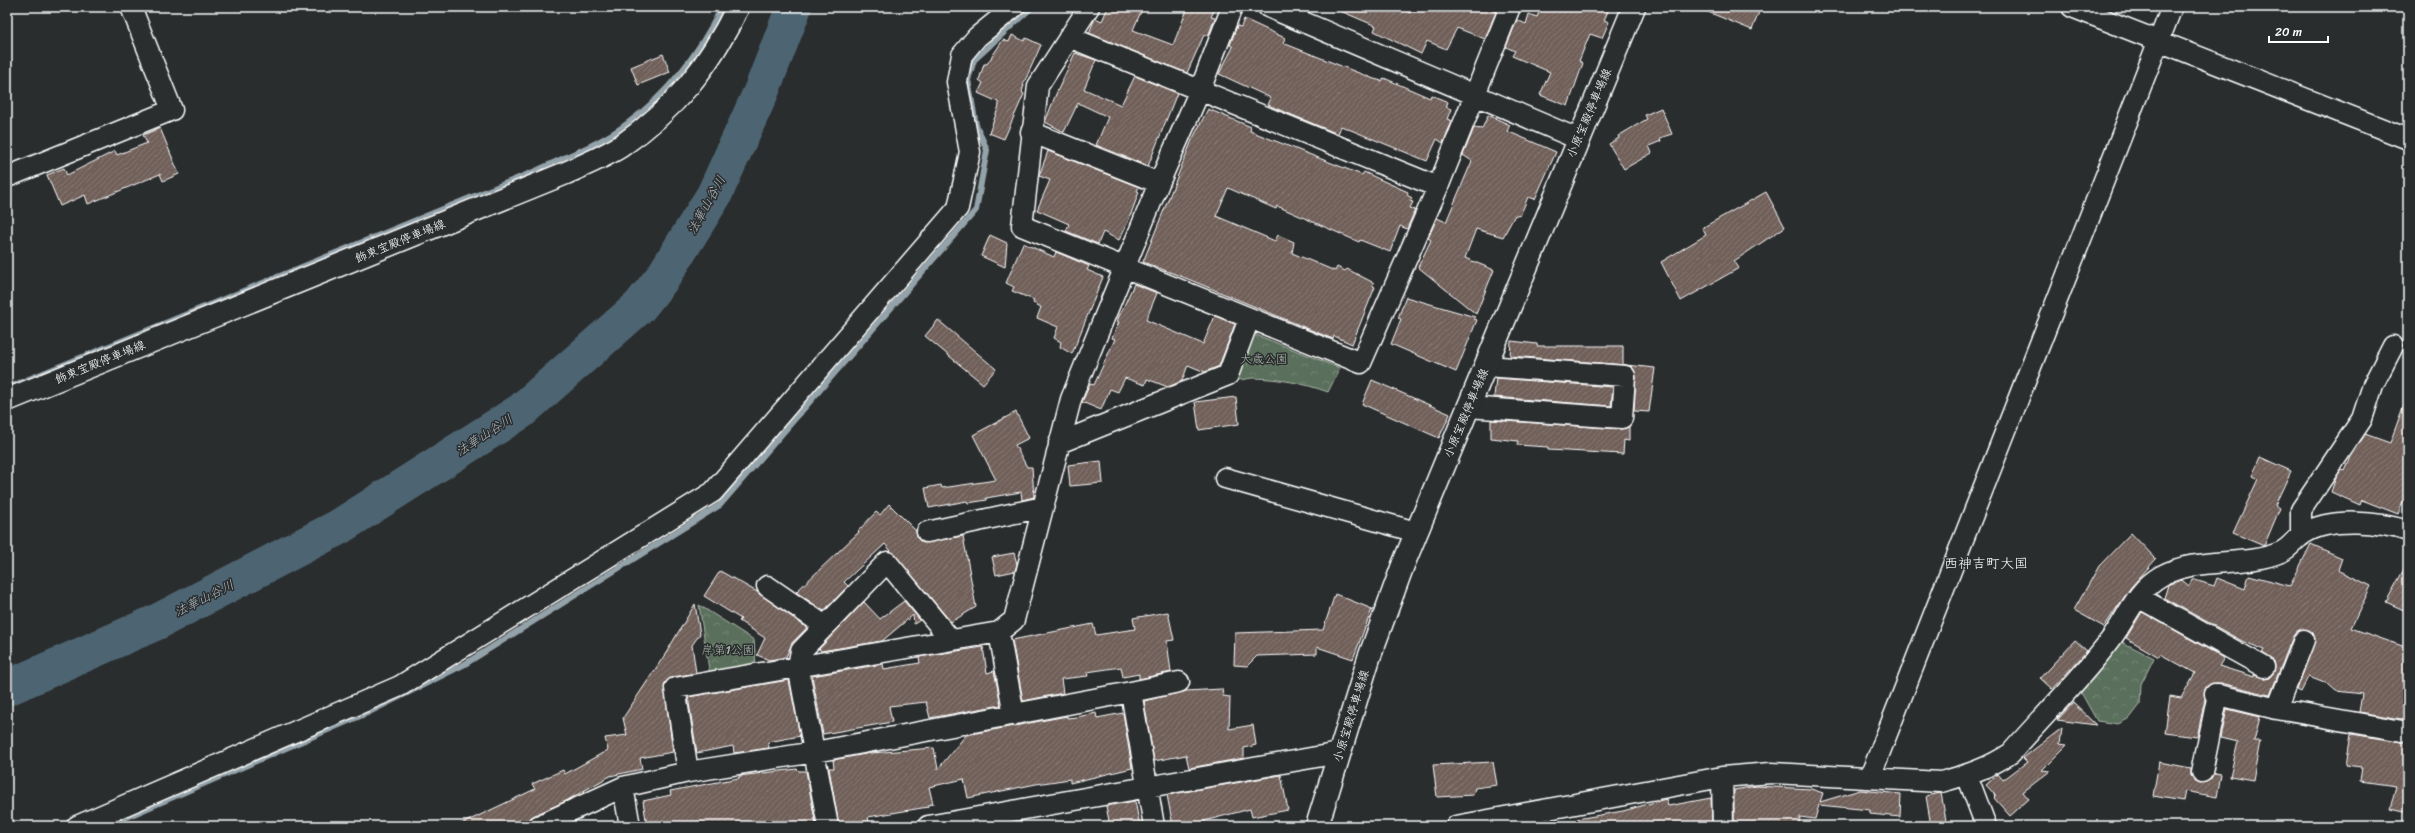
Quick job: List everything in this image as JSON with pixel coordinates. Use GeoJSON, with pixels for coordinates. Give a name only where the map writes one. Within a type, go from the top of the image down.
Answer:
{"type":"FeatureCollection","features":[{"type":"Feature","properties":{"kind":"main road","name":"飾東宝殿停車場線"},"geometry":{"type":"LineString","coordinates":[[7,400],[566,174],[620,146],[667,111],[688,88],[707,63],[738,7]]}},
{"type":"Feature","properties":{"kind":"main road","name":"小原宝殿停車場線"},"geometry":{"type":"LineString","coordinates":[[1317,826],[1369,658],[1416,532],[1634,7]]}},
{"type":"Feature","properties":{"kind":"street"},"geometry":{"type":"LineString","coordinates":[[7,177],[172,110],[131,7]]}},
{"type":"Feature","properties":{"kind":"street"},"geometry":{"type":"LineString","coordinates":[[77,826],[400,686],[713,492],[958,208],[970,152],[957,82],[962,55],[977,37],[1014,7]]}},
{"type":"Feature","properties":{"kind":"street"},"geometry":{"type":"LineString","coordinates":[[1089,7],[1038,86],[1022,226],[1124,269],[1361,363],[1438,187],[1510,7]]}},
{"type":"Feature","properties":{"kind":"street"},"geometry":{"type":"LineString","coordinates":[[688,772],[675,688],[999,632],[1014,620],[1071,399],[1159,183],[1200,90],[1232,7]]}},
{"type":"Feature","properties":{"kind":"street"},"geometry":{"type":"LineString","coordinates":[[1268,7],[1475,93],[1578,139]]}},
{"type":"Feature","properties":{"kind":"street"},"geometry":{"type":"LineString","coordinates":[[2072,7],[2408,139]]}},
{"type":"Feature","properties":{"kind":"street"},"geometry":{"type":"LineString","coordinates":[[1870,777],[2172,7]]}},
{"type":"Feature","properties":{"kind":"street"},"geometry":{"type":"LineString","coordinates":[[1069,38],[1438,187]]}},
{"type":"Feature","properties":{"kind":"street"},"geometry":{"type":"LineString","coordinates":[[1032,132],[1159,183]]}},
{"type":"Feature","properties":{"kind":"street"},"geometry":{"type":"LineString","coordinates":[[1059,444],[1228,375],[1249,319]]}},
{"type":"Feature","properties":{"kind":"street"},"geometry":{"type":"LineString","coordinates":[[2301,536],[2301,510],[2362,419],[2373,385],[2393,346]]}},
{"type":"Feature","properties":{"kind":"street"},"geometry":{"type":"LineString","coordinates":[[1468,407],[1622,418],[1625,376],[1486,366]]}},
{"type":"Feature","properties":{"kind":"street"},"geometry":{"type":"LineString","coordinates":[[1225,478],[1416,532]]}},
{"type":"Feature","properties":{"kind":"street"},"geometry":{"type":"LineString","coordinates":[[927,532],[1043,507]]}},
{"type":"Feature","properties":{"kind":"street"},"geometry":{"type":"LineString","coordinates":[[1456,826],[1722,777],[1771,773],[1870,777],[1941,782],[1967,775],[1994,765],[2011,753],[2111,639],[2138,597],[2160,577],[2184,567],[2256,560],[2283,551],[2301,536],[2320,526],[2360,522],[2408,531]]}},
{"type":"Feature","properties":{"kind":"street"},"geometry":{"type":"LineString","coordinates":[[828,826],[798,666],[801,651],[887,562],[950,640]]}},
{"type":"Feature","properties":{"kind":"street"},"geometry":{"type":"LineString","coordinates":[[767,586],[825,626]]}},
{"type":"Feature","properties":{"kind":"street"},"geometry":{"type":"LineString","coordinates":[[2138,597],[2264,667]]}},
{"type":"Feature","properties":{"kind":"street"},"geometry":{"type":"LineString","coordinates":[[999,632],[1014,716]]}},
{"type":"Feature","properties":{"kind":"street"},"geometry":{"type":"LineString","coordinates":[[2277,708],[2304,640]]}},
{"type":"Feature","properties":{"kind":"street"},"geometry":{"type":"LineString","coordinates":[[538,826],[623,787],[688,772],[815,752],[1014,716],[1179,682]]}},
{"type":"Feature","properties":{"kind":"street"},"geometry":{"type":"LineString","coordinates":[[1131,692],[1154,826]]}},
{"type":"Feature","properties":{"kind":"street"},"geometry":{"type":"LineString","coordinates":[[2202,772],[2216,694],[2277,708],[2408,732]]}},
{"type":"Feature","properties":{"kind":"street"},"geometry":{"type":"LineString","coordinates":[[928,826],[1339,753]]}},
{"type":"Feature","properties":{"kind":"street"},"geometry":{"type":"LineString","coordinates":[[1967,775],[1986,826]]}},
{"type":"Feature","properties":{"kind":"street"},"geometry":{"type":"LineString","coordinates":[[1722,777],[1723,826]]}},
{"type":"Feature","properties":{"kind":"street"},"geometry":{"type":"LineString","coordinates":[[623,787],[630,826]]}},
{"type":"Feature","properties":{"kind":"green space","name":"大歳公園"},"geometry":{"type":"Polygon","coordinates":[[[1254,334],[1340,368],[1328,392],[1283,380],[1254,378],[1238,380],[1233,378],[1254,334]]]}},
{"type":"Feature","properties":{"kind":"green space","name":"岸第1公園"},"geometry":{"type":"Polygon","coordinates":[[[699,605],[754,640],[756,666],[710,676],[699,605]]]}},
{"type":"Feature","properties":{"kind":"green space"},"geometry":{"type":"Polygon","coordinates":[[[2122,642],[2154,658],[2141,684],[2140,705],[2130,718],[2118,724],[2097,721],[2079,689],[2122,642]]]}},
{"type":"Feature","properties":{"kind":"building"},"geometry":{"type":"Polygon","coordinates":[[[1108,7],[1143,7],[1133,30],[1173,45],[1188,7],[1216,7],[1211,17],[1215,18],[1208,36],[1204,35],[1187,73],[1089,33],[1095,18],[1102,21],[1108,7]]]}},
{"type":"Feature","properties":{"kind":"building"},"geometry":{"type":"Polygon","coordinates":[[[1331,7],[1396,7],[1410,13],[1413,7],[1484,7],[1496,12],[1485,39],[1457,28],[1446,49],[1427,41],[1421,54],[1374,31],[1376,26],[1331,7]]]}},
{"type":"Feature","properties":{"kind":"building"},"geometry":{"type":"Polygon","coordinates":[[[1541,7],[1610,7],[1604,20],[1609,22],[1602,38],[1590,34],[1579,61],[1583,63],[1568,106],[1540,95],[1550,72],[1512,56],[1515,51],[1506,47],[1517,20],[1526,24],[1529,14],[1537,17],[1541,7]]]}},
{"type":"Feature","properties":{"kind":"building"},"geometry":{"type":"Polygon","coordinates":[[[1696,7],[1761,7],[1752,30],[1696,7]]]}},
{"type":"Feature","properties":{"kind":"building"},"geometry":{"type":"Polygon","coordinates":[[[1244,19],[1285,38],[1283,43],[1374,79],[1382,81],[1384,78],[1430,98],[1431,95],[1448,102],[1446,107],[1451,109],[1447,119],[1452,121],[1443,143],[1437,139],[1427,161],[1341,126],[1338,134],[1268,105],[1271,98],[1219,74],[1233,47],[1230,45],[1237,26],[1241,27],[1244,19]]]}},
{"type":"Feature","properties":{"kind":"building"},"geometry":{"type":"Polygon","coordinates":[[[1012,35],[1024,41],[1026,38],[1041,45],[1023,85],[1022,92],[1024,94],[1004,139],[989,133],[999,106],[998,102],[978,93],[983,83],[979,80],[984,64],[987,64],[1003,40],[1009,42],[1012,35]]]}},
{"type":"Feature","properties":{"kind":"building"},"geometry":{"type":"Polygon","coordinates":[[[1075,53],[1096,60],[1084,89],[1121,105],[1135,76],[1177,93],[1148,166],[1096,145],[1108,117],[1078,103],[1064,132],[1045,122],[1075,53]]]}},
{"type":"Feature","properties":{"kind":"building"},"geometry":{"type":"Polygon","coordinates":[[[663,54],[670,72],[638,85],[631,67],[663,54]]]}},
{"type":"Feature","properties":{"kind":"building"},"geometry":{"type":"Polygon","coordinates":[[[1661,108],[1672,134],[1660,138],[1661,141],[1649,146],[1652,153],[1624,169],[1609,144],[1619,138],[1618,136],[1647,119],[1645,115],[1661,108]]]}},
{"type":"Feature","properties":{"kind":"building"},"geometry":{"type":"Polygon","coordinates":[[[1208,109],[1251,127],[1250,131],[1362,175],[1364,172],[1408,192],[1407,195],[1412,198],[1410,201],[1413,202],[1410,208],[1415,210],[1407,229],[1400,226],[1390,252],[1360,240],[1359,242],[1277,206],[1276,209],[1228,188],[1216,216],[1275,241],[1278,235],[1294,242],[1292,253],[1335,271],[1337,267],[1345,271],[1347,269],[1374,283],[1373,286],[1375,287],[1352,344],[1334,336],[1333,339],[1143,262],[1192,140],[1208,109]]]}},
{"type":"Feature","properties":{"kind":"building"},"geometry":{"type":"Polygon","coordinates":[[[1488,115],[1510,125],[1507,131],[1556,152],[1535,199],[1528,197],[1520,216],[1515,215],[1503,237],[1476,229],[1465,258],[1494,270],[1476,314],[1418,267],[1431,240],[1428,238],[1437,218],[1446,222],[1472,161],[1463,155],[1474,128],[1482,129],[1488,115]]]}},
{"type":"Feature","properties":{"kind":"building"},"geometry":{"type":"Polygon","coordinates":[[[160,128],[179,174],[163,181],[160,174],[88,204],[85,195],[60,206],[47,175],[64,168],[67,175],[115,151],[117,155],[147,143],[143,135],[160,128]]]}},
{"type":"Feature","properties":{"kind":"building"},"geometry":{"type":"Polygon","coordinates":[[[1048,151],[1139,187],[1137,191],[1139,192],[1128,222],[1119,240],[1103,232],[1098,244],[1066,231],[1069,224],[1037,210],[1050,180],[1039,176],[1048,151]]]}},
{"type":"Feature","properties":{"kind":"building"},"geometry":{"type":"Polygon","coordinates":[[[1766,192],[1785,227],[1734,261],[1739,268],[1681,301],[1661,262],[1706,235],[1702,228],[1766,192]]]}},
{"type":"Feature","properties":{"kind":"building"},"geometry":{"type":"Polygon","coordinates":[[[990,235],[1007,243],[1005,267],[981,256],[990,235]]]}},
{"type":"Feature","properties":{"kind":"building"},"geometry":{"type":"Polygon","coordinates":[[[1023,243],[1054,257],[1056,252],[1089,266],[1087,270],[1103,277],[1072,354],[1060,347],[1061,342],[1054,338],[1058,327],[1037,318],[1041,307],[1033,303],[1034,300],[1012,291],[1014,287],[1006,283],[1023,243]]]}},
{"type":"Feature","properties":{"kind":"building"},"geometry":{"type":"Polygon","coordinates":[[[1134,284],[1157,293],[1146,320],[1203,344],[1215,316],[1235,324],[1219,366],[1205,372],[1188,365],[1182,381],[1168,387],[1147,379],[1145,385],[1125,378],[1118,392],[1110,389],[1101,410],[1082,402],[1090,384],[1094,385],[1115,339],[1112,338],[1119,322],[1117,321],[1134,284]]]}},
{"type":"Feature","properties":{"kind":"building"},"geometry":{"type":"Polygon","coordinates":[[[1406,297],[1475,317],[1474,319],[1477,320],[1456,372],[1391,344],[1401,319],[1398,318],[1406,297]]]}},
{"type":"Feature","properties":{"kind":"building"},"geometry":{"type":"Polygon","coordinates":[[[938,320],[996,369],[983,384],[925,336],[938,320]]]}},
{"type":"Feature","properties":{"kind":"building"},"geometry":{"type":"Polygon","coordinates":[[[1511,341],[1537,344],[1537,346],[1623,346],[1623,364],[1626,365],[1510,356],[1511,341]]]}},
{"type":"Feature","properties":{"kind":"building"},"geometry":{"type":"Polygon","coordinates":[[[1626,365],[1655,368],[1649,412],[1634,411],[1636,376],[1632,367],[1626,365]]]}},
{"type":"Feature","properties":{"kind":"building"},"geometry":{"type":"Polygon","coordinates":[[[1496,378],[1613,387],[1611,406],[1494,397],[1496,378]]]}},
{"type":"Feature","properties":{"kind":"building"},"geometry":{"type":"Polygon","coordinates":[[[1372,380],[1450,414],[1439,438],[1362,404],[1372,380]]]}},
{"type":"Feature","properties":{"kind":"building"},"geometry":{"type":"Polygon","coordinates":[[[1236,397],[1239,424],[1199,430],[1195,402],[1236,397]]]}},
{"type":"Feature","properties":{"kind":"building"},"geometry":{"type":"Polygon","coordinates":[[[2406,399],[2408,399],[2408,489],[2398,514],[2362,500],[2360,505],[2331,492],[2335,480],[2342,470],[2345,471],[2351,457],[2365,434],[2390,443],[2406,399]]]}},
{"type":"Feature","properties":{"kind":"building"},"geometry":{"type":"Polygon","coordinates":[[[1016,412],[1029,438],[1015,445],[1027,467],[1032,467],[1034,497],[1022,500],[1021,492],[986,498],[987,500],[968,503],[967,501],[929,508],[925,488],[941,485],[942,488],[996,480],[973,435],[1016,412]]]}},
{"type":"Feature","properties":{"kind":"building"},"geometry":{"type":"Polygon","coordinates":[[[1491,420],[1621,429],[1629,426],[1629,441],[1624,440],[1623,454],[1548,450],[1548,447],[1517,445],[1518,441],[1491,438],[1491,420]]]}},
{"type":"Feature","properties":{"kind":"building"},"geometry":{"type":"Polygon","coordinates":[[[2260,457],[2291,471],[2275,505],[2280,508],[2264,546],[2233,533],[2258,479],[2252,476],[2260,457]]]}},
{"type":"Feature","properties":{"kind":"building"},"geometry":{"type":"Polygon","coordinates":[[[1101,461],[1103,483],[1070,486],[1068,465],[1101,461]]]}},
{"type":"Feature","properties":{"kind":"building"},"geometry":{"type":"Polygon","coordinates":[[[889,504],[916,531],[918,539],[923,543],[963,536],[976,607],[951,622],[885,544],[844,582],[848,586],[824,611],[796,592],[859,532],[858,531],[876,512],[880,515],[889,504]]]}},
{"type":"Feature","properties":{"kind":"building"},"geometry":{"type":"Polygon","coordinates":[[[2131,533],[2156,559],[2131,587],[2104,627],[2074,610],[2099,566],[2131,533]]]}},
{"type":"Feature","properties":{"kind":"building"},"geometry":{"type":"Polygon","coordinates":[[[2311,544],[2342,558],[2338,570],[2371,586],[2351,628],[2408,648],[2408,720],[2359,712],[2362,694],[2336,691],[2327,683],[2309,676],[2301,692],[2297,690],[2315,639],[2313,633],[2303,629],[2293,636],[2270,695],[2221,683],[2211,683],[2204,691],[2205,699],[2197,737],[2165,733],[2170,696],[2181,698],[2195,673],[2160,654],[2159,657],[2126,638],[2142,612],[2224,658],[2219,666],[2254,677],[2254,675],[2264,678],[2270,677],[2274,672],[2275,666],[2274,661],[2263,653],[2265,650],[2242,641],[2164,598],[2168,585],[2182,580],[2189,586],[2192,579],[2214,586],[2217,578],[2245,589],[2249,575],[2290,586],[2311,544]]]}},
{"type":"Feature","properties":{"kind":"building"},"geometry":{"type":"Polygon","coordinates":[[[1014,553],[1017,564],[1015,571],[996,575],[992,557],[1014,553]]]}},
{"type":"Feature","properties":{"kind":"building"},"geometry":{"type":"Polygon","coordinates":[[[2408,562],[2408,612],[2386,602],[2408,562]]]}},
{"type":"Feature","properties":{"kind":"building"},"geometry":{"type":"Polygon","coordinates":[[[720,571],[759,593],[807,628],[792,643],[786,657],[769,660],[757,655],[765,638],[739,621],[741,619],[704,596],[720,571]]]}},
{"type":"Feature","properties":{"kind":"building"},"geometry":{"type":"Polygon","coordinates":[[[1335,594],[1372,609],[1353,659],[1317,647],[1317,654],[1257,656],[1247,666],[1234,665],[1235,633],[1323,630],[1335,594]]]}},
{"type":"Feature","properties":{"kind":"building"},"geometry":{"type":"Polygon","coordinates":[[[904,601],[920,620],[914,624],[913,615],[882,641],[821,651],[819,649],[864,602],[880,619],[904,601]]]}},
{"type":"Feature","properties":{"kind":"building"},"geometry":{"type":"Polygon","coordinates":[[[695,604],[700,634],[692,645],[696,673],[673,677],[664,684],[673,752],[640,758],[642,769],[610,776],[566,801],[533,816],[521,826],[457,826],[535,789],[532,784],[563,770],[565,774],[608,750],[605,738],[627,735],[623,718],[666,653],[695,604]]]}},
{"type":"Feature","properties":{"kind":"building"},"geometry":{"type":"Polygon","coordinates":[[[1168,612],[1174,640],[1167,641],[1171,672],[1139,679],[1139,674],[1123,677],[1121,667],[1087,672],[1088,676],[1061,679],[1063,693],[1023,701],[1012,640],[1093,624],[1096,635],[1135,629],[1133,618],[1168,612]]]}},
{"type":"Feature","properties":{"kind":"building"},"geometry":{"type":"Polygon","coordinates":[[[2075,640],[2087,651],[2052,689],[2040,678],[2075,640]]]}},
{"type":"Feature","properties":{"kind":"building"},"geometry":{"type":"Polygon","coordinates":[[[983,647],[987,673],[994,671],[1001,705],[930,718],[926,702],[889,706],[892,722],[823,734],[812,676],[883,664],[884,669],[920,663],[919,657],[983,647]]]}},
{"type":"Feature","properties":{"kind":"building"},"geometry":{"type":"Polygon","coordinates":[[[789,680],[800,736],[768,742],[769,748],[734,753],[733,746],[697,753],[688,697],[789,680]]]}},
{"type":"Feature","properties":{"kind":"building"},"geometry":{"type":"Polygon","coordinates":[[[1222,689],[1223,696],[1230,697],[1229,729],[1253,725],[1256,745],[1244,748],[1244,758],[1189,768],[1186,755],[1154,761],[1144,701],[1186,691],[1222,689]]]}},
{"type":"Feature","properties":{"kind":"building"},"geometry":{"type":"Polygon","coordinates":[[[2073,703],[2096,725],[2057,720],[2073,703]]]}},
{"type":"Feature","properties":{"kind":"building"},"geometry":{"type":"Polygon","coordinates":[[[2227,709],[2260,717],[2254,741],[2260,741],[2253,780],[2230,776],[2238,742],[2221,738],[2227,709]]]}},
{"type":"Feature","properties":{"kind":"building"},"geometry":{"type":"Polygon","coordinates":[[[1096,713],[1097,718],[1123,713],[1132,768],[1070,783],[1070,779],[1036,784],[968,798],[964,779],[929,787],[933,804],[927,805],[928,807],[868,817],[869,822],[839,826],[829,768],[834,768],[833,760],[871,753],[934,748],[938,769],[966,735],[1067,716],[1067,718],[1077,717],[1096,713]]]}},
{"type":"Feature","properties":{"kind":"building"},"geometry":{"type":"Polygon","coordinates":[[[2062,728],[2060,744],[2067,745],[2042,770],[2050,771],[2023,792],[2029,799],[2010,816],[1994,798],[1996,796],[1986,785],[1998,774],[2003,780],[2027,762],[2023,758],[2062,728]]]}},
{"type":"Feature","properties":{"kind":"building"},"geometry":{"type":"Polygon","coordinates":[[[2351,734],[2408,743],[2408,813],[2390,809],[2396,786],[2360,781],[2362,767],[2346,765],[2351,734]]]}},
{"type":"Feature","properties":{"kind":"building"},"geometry":{"type":"Polygon","coordinates":[[[1493,762],[1497,785],[1475,788],[1473,795],[1437,797],[1433,765],[1493,762]]]}},
{"type":"Feature","properties":{"kind":"building"},"geometry":{"type":"Polygon","coordinates":[[[2159,762],[2191,768],[2191,776],[2200,783],[2210,780],[2214,773],[2221,774],[2217,797],[2185,791],[2183,801],[2153,796],[2159,762]]]}},
{"type":"Feature","properties":{"kind":"building"},"geometry":{"type":"Polygon","coordinates":[[[797,769],[799,771],[806,771],[816,826],[647,826],[643,801],[671,795],[670,791],[739,778],[739,776],[797,769]]]}},
{"type":"Feature","properties":{"kind":"building"},"geometry":{"type":"Polygon","coordinates":[[[1281,775],[1288,810],[1252,817],[1250,809],[1204,821],[1206,826],[1173,826],[1167,795],[1281,775]]]}},
{"type":"Feature","properties":{"kind":"building"},"geometry":{"type":"Polygon","coordinates":[[[1756,786],[1811,789],[1823,793],[1820,802],[1860,790],[1901,794],[1900,817],[1870,814],[1870,810],[1819,805],[1815,819],[1800,817],[1799,826],[1734,826],[1734,790],[1756,786]]]}},
{"type":"Feature","properties":{"kind":"building"},"geometry":{"type":"Polygon","coordinates":[[[1941,793],[1947,826],[1931,826],[1926,796],[1941,793]]]}},
{"type":"Feature","properties":{"kind":"building"},"geometry":{"type":"Polygon","coordinates":[[[1711,798],[1712,826],[1578,826],[1577,819],[1623,811],[1666,799],[1668,806],[1711,798]]]}},
{"type":"Feature","properties":{"kind":"building"},"geometry":{"type":"Polygon","coordinates":[[[1135,801],[1140,826],[1110,826],[1106,806],[1135,801]]]}},
{"type":"Feature","properties":{"kind":"waterway"},"geometry":{"type":"LineString","coordinates":[[7,388],[538,170],[595,144],[617,131],[642,112],[682,72],[703,41],[722,7]]}},
{"type":"Feature","properties":{"kind":"waterway","name":"法華山谷川"},"geometry":{"type":"LineString","coordinates":[[7,688],[157,622],[339,527],[521,411],[640,306],[663,277],[714,195],[761,92],[794,7]]}},
{"type":"Feature","properties":{"kind":"waterway"},"geometry":{"type":"LineString","coordinates":[[106,826],[367,713],[465,664],[720,505],[976,210],[987,150],[976,125],[968,80],[974,60],[1032,7]]}},
{"type":"Feature","properties":{"kind":"district","name":"西神吉町大国"},"geometry":{"type":"Point","coordinates":[1986,563]}}]}
